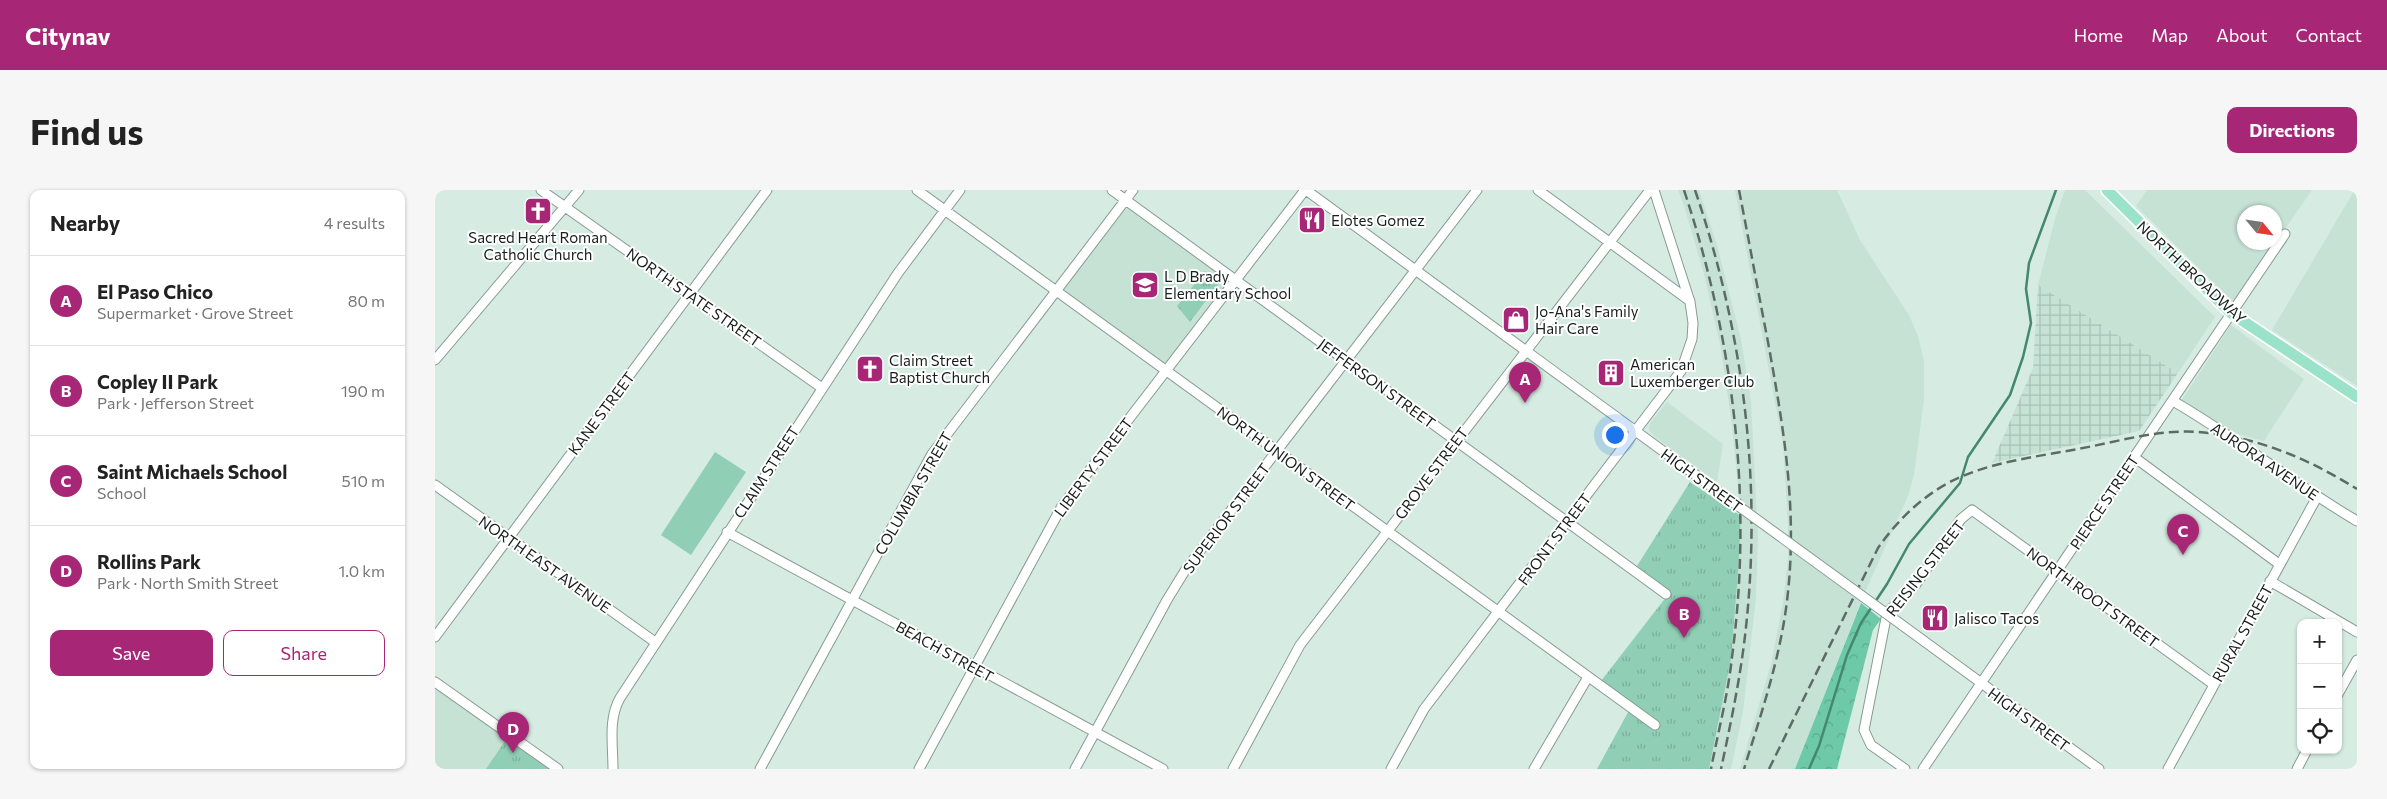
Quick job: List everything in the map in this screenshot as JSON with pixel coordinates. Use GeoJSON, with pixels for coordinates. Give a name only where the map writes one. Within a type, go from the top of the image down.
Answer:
{"type":"FeatureCollection","features":[{"type":"Feature","properties":{"kind":"main road","name":"NORTH BROADWAY"},"geometry":{"type":"LineString","coordinates":[[2107,190],[2231,313],[2357,397]]}},
{"type":"Feature","properties":{"kind":"street","name":"NORTH STATE STREET"},"geometry":{"type":"LineString","coordinates":[[541,190],[822,388]]}},
{"type":"Feature","properties":{"kind":"street"},"geometry":{"type":"LineString","coordinates":[[435,360],[579,190]]}},
{"type":"Feature","properties":{"kind":"street","name":"KANE STREET"},"geometry":{"type":"LineString","coordinates":[[435,637],[767,190]]}},
{"type":"Feature","properties":{"kind":"street","name":"NORTH UNION STREET"},"geometry":{"type":"LineString","coordinates":[[917,190],[1655,725]]}},
{"type":"Feature","properties":{"kind":"street","name":"CLAIM STREET"},"geometry":{"type":"LineString","coordinates":[[613,769],[614,708],[655,642],[913,251],[960,190]]}},
{"type":"Feature","properties":{"kind":"street","name":"JEFFERSON STREET"},"geometry":{"type":"LineString","coordinates":[[1112,190],[1666,594]]}},
{"type":"Feature","properties":{"kind":"street","name":"COLUMBIA STREET"},"geometry":{"type":"LineString","coordinates":[[760,769],[937,446],[1133,190]]}},
{"type":"Feature","properties":{"kind":"street","name":"HIGH STREET"},"geometry":{"type":"LineString","coordinates":[[1305,190],[2099,769]]}},
{"type":"Feature","properties":{"kind":"street","name":"LIBERTY STREET"},"geometry":{"type":"LineString","coordinates":[[919,769],[1062,506],[1305,190]]}},
{"type":"Feature","properties":{"kind":"street","name":"SUPERIOR STREET"},"geometry":{"type":"LineString","coordinates":[[1075,769],[1176,584],[1477,190]]}},
{"type":"Feature","properties":{"kind":"street"},"geometry":{"type":"LineString","coordinates":[[1538,190],[1690,302]]}},
{"type":"Feature","properties":{"kind":"street","name":"GROVE STREET"},"geometry":{"type":"LineString","coordinates":[[1233,769],[1300,645],[1649,190]]}},
{"type":"Feature","properties":{"kind":"street","name":"FRONT STREET"},"geometry":{"type":"LineString","coordinates":[[1391,769],[1424,710],[1681,372],[1687,358],[1693,323],[1690,302],[1654,190]]}},
{"type":"Feature","properties":{"kind":"street","name":"PIERCE STREET"},"geometry":{"type":"LineString","coordinates":[[1923,769],[2285,234]]}},
{"type":"Feature","properties":{"kind":"street","name":"AURORA AVENUE"},"geometry":{"type":"LineString","coordinates":[[2173,402],[2197,415],[2317,497],[2357,521]]}},
{"type":"Feature","properties":{"kind":"street"},"geometry":{"type":"LineString","coordinates":[[2134,457],[2279,564]]}},
{"type":"Feature","properties":{"kind":"street","name":"NORTH EAST AVENUE"},"geometry":{"type":"LineString","coordinates":[[435,486],[655,642]]}},
{"type":"Feature","properties":{"kind":"street","name":"RURAL STREET"},"geometry":{"type":"LineString","coordinates":[[2168,769],[2317,497]]}},
{"type":"Feature","properties":{"kind":"street","name":"NORTH ROOT STREET"},"geometry":{"type":"LineString","coordinates":[[1973,510],[2213,684]]}},
{"type":"Feature","properties":{"kind":"street","name":"REISING STREET"},"geometry":{"type":"LineString","coordinates":[[1905,769],[1871,745],[1863,730],[1887,613],[1916,584],[1961,519],[1973,510]]}},
{"type":"Feature","properties":{"kind":"street","name":"BEACH STREET"},"geometry":{"type":"LineString","coordinates":[[727,532],[1163,769]]}},
{"type":"Feature","properties":{"kind":"street"},"geometry":{"type":"LineString","coordinates":[[2270,581],[2357,632]]}},
{"type":"Feature","properties":{"kind":"street"},"geometry":{"type":"LineString","coordinates":[[2342,687],[2357,660]]}},
{"type":"Feature","properties":{"kind":"street"},"geometry":{"type":"LineString","coordinates":[[1534,769],[1588,678]]}},
{"type":"Feature","properties":{"kind":"street"},"geometry":{"type":"LineString","coordinates":[[435,682],[558,769]]}},
{"type":"Feature","properties":{"kind":"street"},"geometry":{"type":"LineString","coordinates":[[2297,769],[2305,754]]}},
{"type":"Feature","properties":{"kind":"shaded area"},"geometry":{"type":"Polygon","coordinates":[[[1678,190],[1699,190],[1717,245],[1741,339],[1751,401],[1758,538],[1756,598],[1743,712],[1731,769],[1709,769],[1731,659],[1741,516],[1731,418],[1720,344],[1704,274],[1678,190]]]}},
{"type":"Feature","properties":{"kind":"shaded area"},"geometry":{"type":"Polygon","coordinates":[[[1735,190],[1837,190],[1860,240],[1909,315],[1918,336],[1924,361],[1924,399],[1914,475],[1908,496],[1862,599],[1795,769],[1740,769],[1771,664],[1783,602],[1788,558],[1788,525],[1783,445],[1735,190]]]}},
{"type":"Feature","properties":{"kind":"shaded area"},"geometry":{"type":"Polygon","coordinates":[[[2065,190],[2085,190],[2215,317],[2178,373],[2038,285],[2055,219],[2065,190]]]}},
{"type":"Feature","properties":{"kind":"shaded area"},"geometry":{"type":"Polygon","coordinates":[[[2147,190],[2312,190],[2282,233],[2282,205],[2237,205],[2237,250],[2271,250],[2234,303],[2136,206],[2147,190]]]}},
{"type":"Feature","properties":{"kind":"shaded area"},"geometry":{"type":"Polygon","coordinates":[[[2354,191],[2357,195],[2357,386],[2272,330],[2354,191]]]}},
{"type":"Feature","properties":{"kind":"shaded area","name":"L D Brady Elementary School"},"geometry":{"type":"Polygon","coordinates":[[[1124,201],[1232,281],[1166,367],[1059,290],[1124,201]]]}},
{"type":"Feature","properties":{"kind":"shaded area"},"geometry":{"type":"Polygon","coordinates":[[[2038,285],[2178,373],[2139,431],[1992,463],[2033,368],[2038,285]]]}},
{"type":"Feature","properties":{"kind":"shaded area"},"geometry":{"type":"Polygon","coordinates":[[[2231,325],[2304,379],[2264,441],[2230,432],[2181,401],[2231,325]]]}},
{"type":"Feature","properties":{"kind":"shaded area"},"geometry":{"type":"Polygon","coordinates":[[[1667,402],[1723,444],[1717,482],[1655,437],[1649,430],[1650,423],[1667,402]]]}},
{"type":"Feature","properties":{"kind":"shaded area"},"geometry":{"type":"Polygon","coordinates":[[[435,686],[507,738],[486,769],[435,769],[435,686]]]}},
{"type":"Feature","properties":{"kind":"green space"},"geometry":{"type":"Polygon","coordinates":[[[1205,271],[1220,282],[1190,322],[1177,306],[1205,271]]]}},
{"type":"Feature","properties":{"kind":"green space"},"geometry":{"type":"Polygon","coordinates":[[[715,452],[746,472],[691,555],[661,535],[715,452]]]}},
{"type":"Feature","properties":{"kind":"green space"},"geometry":{"type":"Polygon","coordinates":[[[1690,482],[1741,516],[1731,659],[1709,769],[1597,769],[1632,705],[1601,681],[1670,592],[1637,566],[1690,482]]]}},
{"type":"Feature","properties":{"kind":"green space"},"geometry":{"type":"Polygon","coordinates":[[[1861,603],[1881,619],[1873,630],[1837,769],[1795,769],[1861,603]]]}},
{"type":"Feature","properties":{"kind":"green space"},"geometry":{"type":"Polygon","coordinates":[[[507,738],[552,769],[486,769],[507,738]]]}},
{"type":"Feature","properties":{"kind":"waterway"},"geometry":{"type":"LineString","coordinates":[[1809,769],[1819,746],[1847,655],[1861,623],[1887,584],[1909,544],[1960,483],[1968,457],[2010,395],[2023,357],[2031,323],[2026,289],[2029,263],[2056,190]]}},
{"type":"Feature","properties":{"kind":"railway"},"geometry":{"type":"LineString","coordinates":[[1684,190],[1716,305],[1735,421],[1739,480],[1738,598],[1728,685],[1711,769]]}},
{"type":"Feature","properties":{"kind":"railway"},"geometry":{"type":"LineString","coordinates":[[1695,190],[1712,243],[1736,351],[1745,406],[1750,461],[1752,516],[1746,627],[1739,681],[1721,769]]}},
{"type":"Feature","properties":{"kind":"railway"},"geometry":{"type":"LineString","coordinates":[[1739,190],[1768,342],[1784,439],[1788,471],[1791,535],[1787,601],[1780,644],[1744,769]]}},
{"type":"Feature","properties":{"kind":"railway"},"geometry":{"type":"LineString","coordinates":[[1769,769],[1878,548],[1910,511],[1929,495],[1950,482],[1965,475],[2013,461],[2160,433],[2193,432],[2229,436],[2268,446],[2322,469],[2357,489]]}},
{"type":"Feature","properties":{"kind":"place","name":"Sacred Heart Roman Catholic Church"},"geometry":{"type":"Point","coordinates":[538,211]}},
{"type":"Feature","properties":{"kind":"place","name":"Elotes Gomez"},"geometry":{"type":"Point","coordinates":[1312,220]}},
{"type":"Feature","properties":{"kind":"place","name":"L D Brady Elementary School"},"geometry":{"type":"Point","coordinates":[1145,285]}},
{"type":"Feature","properties":{"kind":"place","name":"Jo-Ana's Family Hair Care"},"geometry":{"type":"Point","coordinates":[1516,320]}},
{"type":"Feature","properties":{"kind":"place","name":"Claim Street Baptist Church"},"geometry":{"type":"Point","coordinates":[870,369]}},
{"type":"Feature","properties":{"kind":"place","name":"American Luxemberger Club"},"geometry":{"type":"Point","coordinates":[1611,373]}},
{"type":"Feature","properties":{"kind":"place","name":"El Paso Chico"},"geometry":{"type":"Point","coordinates":[1525,403]}},
{"type":"Feature","properties":{"kind":"place","name":"Saint Michaels School"},"geometry":{"type":"Point","coordinates":[2183,555]}},
{"type":"Feature","properties":{"kind":"place","name":"Jalisco Tacos"},"geometry":{"type":"Point","coordinates":[1935,618]}},
{"type":"Feature","properties":{"kind":"place","name":"Copley II Park"},"geometry":{"type":"Point","coordinates":[1684,638]}},
{"type":"Feature","properties":{"kind":"place","name":"Rollins Park"},"geometry":{"type":"Point","coordinates":[513,753]}}]}
